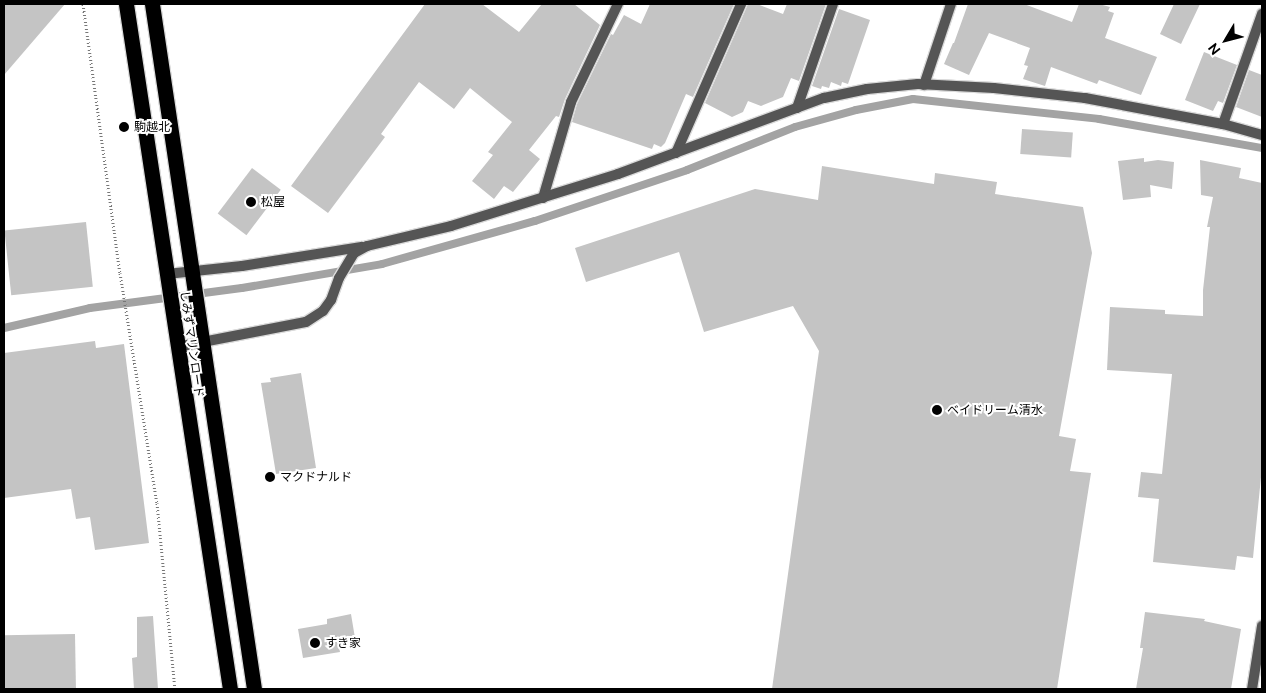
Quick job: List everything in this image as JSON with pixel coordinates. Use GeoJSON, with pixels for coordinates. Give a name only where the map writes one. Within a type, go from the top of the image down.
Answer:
{"type":"FeatureCollection","features":[{"type":"Feature","properties":{"kind":"highway","name":"しみずマリンロード"},"geometry":{"type":"LineString","coordinates":[[126,4],[230,689]]}},
{"type":"Feature","properties":{"kind":"highway","name":"しみずマリンロード"},"geometry":{"type":"LineString","coordinates":[[152,4],[254,689]]}},
{"type":"Feature","properties":{"kind":"street"},"geometry":{"type":"LineString","coordinates":[[542,198],[571,102],[618,4]]}},
{"type":"Feature","properties":{"kind":"street"},"geometry":{"type":"LineString","coordinates":[[676,152],[740,4]]}},
{"type":"Feature","properties":{"kind":"street"},"geometry":{"type":"LineString","coordinates":[[797,108],[833,4]]}},
{"type":"Feature","properties":{"kind":"street"},"geometry":{"type":"LineString","coordinates":[[924,85],[951,4]]}},
{"type":"Feature","properties":{"kind":"street"},"geometry":{"type":"LineString","coordinates":[[1224,124],[1262,14]]}},
{"type":"Feature","properties":{"kind":"street"},"geometry":{"type":"LineString","coordinates":[[168,281],[194,278],[242,266],[367,246],[451,226],[618,174],[824,98],[867,89],[924,85],[994,88],[1085,98],[1224,124],[1262,135]]}},
{"type":"Feature","properties":{"kind":"street"},"geometry":{"type":"LineString","coordinates":[[177,347],[306,322],[323,312],[331,300],[339,278],[354,254],[367,246]]}},
{"type":"Feature","properties":{"kind":"street"},"geometry":{"type":"LineString","coordinates":[[1252,689],[1262,626]]}},
{"type":"Feature","properties":{"kind":"path"},"geometry":{"type":"LineString","coordinates":[[82,4],[120,273],[157,503],[175,689]]}},
{"type":"Feature","properties":{"kind":"building"},"geometry":{"type":"Polygon","coordinates":[[[4,4],[65,4],[4,75],[4,4]]]}},
{"type":"Feature","properties":{"kind":"building"},"geometry":{"type":"Polygon","coordinates":[[[425,4],[482,4],[519,32],[542,4],[574,4],[600,25],[565,99],[559,117],[556,116],[529,150],[540,159],[513,192],[504,186],[494,199],[472,181],[493,155],[488,152],[512,122],[470,88],[454,109],[419,82],[381,134],[385,137],[328,213],[291,186],[425,4]]]}},
{"type":"Feature","properties":{"kind":"building"},"geometry":{"type":"Polygon","coordinates":[[[650,4],[734,4],[693,97],[686,94],[665,143],[661,147],[654,144],[652,149],[572,122],[577,104],[611,34],[613,35],[624,15],[641,24],[650,4]]]}},
{"type":"Feature","properties":{"kind":"building"},"geometry":{"type":"Polygon","coordinates":[[[748,4],[757,4],[783,14],[787,4],[826,4],[799,81],[791,78],[783,97],[761,106],[748,101],[743,112],[732,117],[705,103],[748,4]]]}},
{"type":"Feature","properties":{"kind":"building"},"geometry":{"type":"Polygon","coordinates":[[[968,4],[1024,4],[1072,22],[1079,4],[1099,4],[1110,7],[1108,11],[1114,13],[1105,38],[1157,57],[1141,95],[1099,80],[1097,84],[1051,67],[1045,86],[1023,79],[1028,66],[1024,65],[1030,48],[989,33],[969,75],[944,64],[968,4]]]}},
{"type":"Feature","properties":{"kind":"building"},"geometry":{"type":"Polygon","coordinates":[[[1174,4],[1200,4],[1181,44],[1160,34],[1174,4]]]}},
{"type":"Feature","properties":{"kind":"building"},"geometry":{"type":"Polygon","coordinates":[[[839,9],[870,20],[848,84],[842,82],[841,86],[831,82],[829,88],[822,86],[821,89],[812,86],[839,9]]]}},
{"type":"Feature","properties":{"kind":"building"},"geometry":{"type":"Polygon","coordinates":[[[1204,52],[1237,65],[1223,103],[1218,101],[1213,111],[1185,100],[1204,52]]]}},
{"type":"Feature","properties":{"kind":"building"},"geometry":{"type":"Polygon","coordinates":[[[1249,70],[1262,75],[1262,117],[1236,107],[1249,70]]]}},
{"type":"Feature","properties":{"kind":"building"},"geometry":{"type":"Polygon","coordinates":[[[1022,129],[1073,133],[1071,157],[1020,154],[1022,129]]]}},
{"type":"Feature","properties":{"kind":"building"},"geometry":{"type":"Polygon","coordinates":[[[1144,158],[1144,162],[1158,160],[1174,162],[1172,189],[1150,185],[1151,197],[1123,200],[1118,161],[1144,158]]]}},
{"type":"Feature","properties":{"kind":"building"},"geometry":{"type":"Polygon","coordinates":[[[1200,160],[1241,168],[1239,178],[1262,183],[1262,467],[1253,558],[1237,556],[1235,570],[1153,562],[1159,499],[1138,497],[1141,472],[1162,474],[1172,374],[1107,370],[1110,307],[1165,310],[1165,314],[1203,316],[1203,290],[1210,227],[1207,227],[1213,197],[1201,195],[1200,160]]]}},
{"type":"Feature","properties":{"kind":"building","name":"ベイドリーム清水"},"geometry":{"type":"Polygon","coordinates":[[[822,166],[934,184],[935,173],[997,182],[995,194],[1083,207],[1092,253],[1059,436],[1076,439],[1070,471],[1091,473],[1057,689],[772,689],[819,351],[793,306],[704,332],[679,252],[586,282],[575,248],[755,189],[818,200],[822,166]]]}},
{"type":"Feature","properties":{"kind":"building"},"geometry":{"type":"Polygon","coordinates":[[[252,168],[281,190],[246,235],[218,214],[252,168]]]}},
{"type":"Feature","properties":{"kind":"building"},"geometry":{"type":"Polygon","coordinates":[[[86,222],[93,287],[11,295],[4,231],[86,222]]]}},
{"type":"Feature","properties":{"kind":"building"},"geometry":{"type":"Polygon","coordinates":[[[95,341],[96,348],[124,344],[149,543],[95,550],[90,517],[76,519],[71,489],[4,498],[4,353],[95,341]]]}},
{"type":"Feature","properties":{"kind":"building"},"geometry":{"type":"Polygon","coordinates":[[[301,373],[316,468],[276,474],[261,383],[271,382],[270,378],[301,373]]]}},
{"type":"Feature","properties":{"kind":"building"},"geometry":{"type":"Polygon","coordinates":[[[1145,612],[1205,619],[1204,621],[1241,629],[1231,689],[1136,689],[1143,648],[1140,648],[1145,612]]]}},
{"type":"Feature","properties":{"kind":"building"},"geometry":{"type":"Polygon","coordinates":[[[351,614],[356,644],[339,647],[340,652],[303,658],[298,629],[327,624],[327,619],[351,614]]]}},
{"type":"Feature","properties":{"kind":"building"},"geometry":{"type":"Polygon","coordinates":[[[153,616],[158,689],[134,689],[132,658],[137,657],[137,617],[153,616]]]}},
{"type":"Feature","properties":{"kind":"building"},"geometry":{"type":"Polygon","coordinates":[[[75,634],[76,689],[5,689],[4,635],[75,634]]]}},
{"type":"Feature","properties":{"kind":"waterway"},"geometry":{"type":"LineString","coordinates":[[4,328],[90,308],[242,288],[382,264],[535,221],[687,170],[795,127],[856,110],[913,99],[1099,119],[1262,148]]}},
{"type":"Feature","properties":{"kind":"place","name":"駒越北"},"geometry":{"type":"Point","coordinates":[124,127]}},
{"type":"Feature","properties":{"kind":"place","name":"松屋"},"geometry":{"type":"Point","coordinates":[251,202]}},
{"type":"Feature","properties":{"kind":"place","name":"ベイドリーム清水"},"geometry":{"type":"Point","coordinates":[937,410]}},
{"type":"Feature","properties":{"kind":"place","name":"マクドナルド"},"geometry":{"type":"Point","coordinates":[270,477]}},
{"type":"Feature","properties":{"kind":"place","name":"すき家"},"geometry":{"type":"Point","coordinates":[315,643]}}]}
